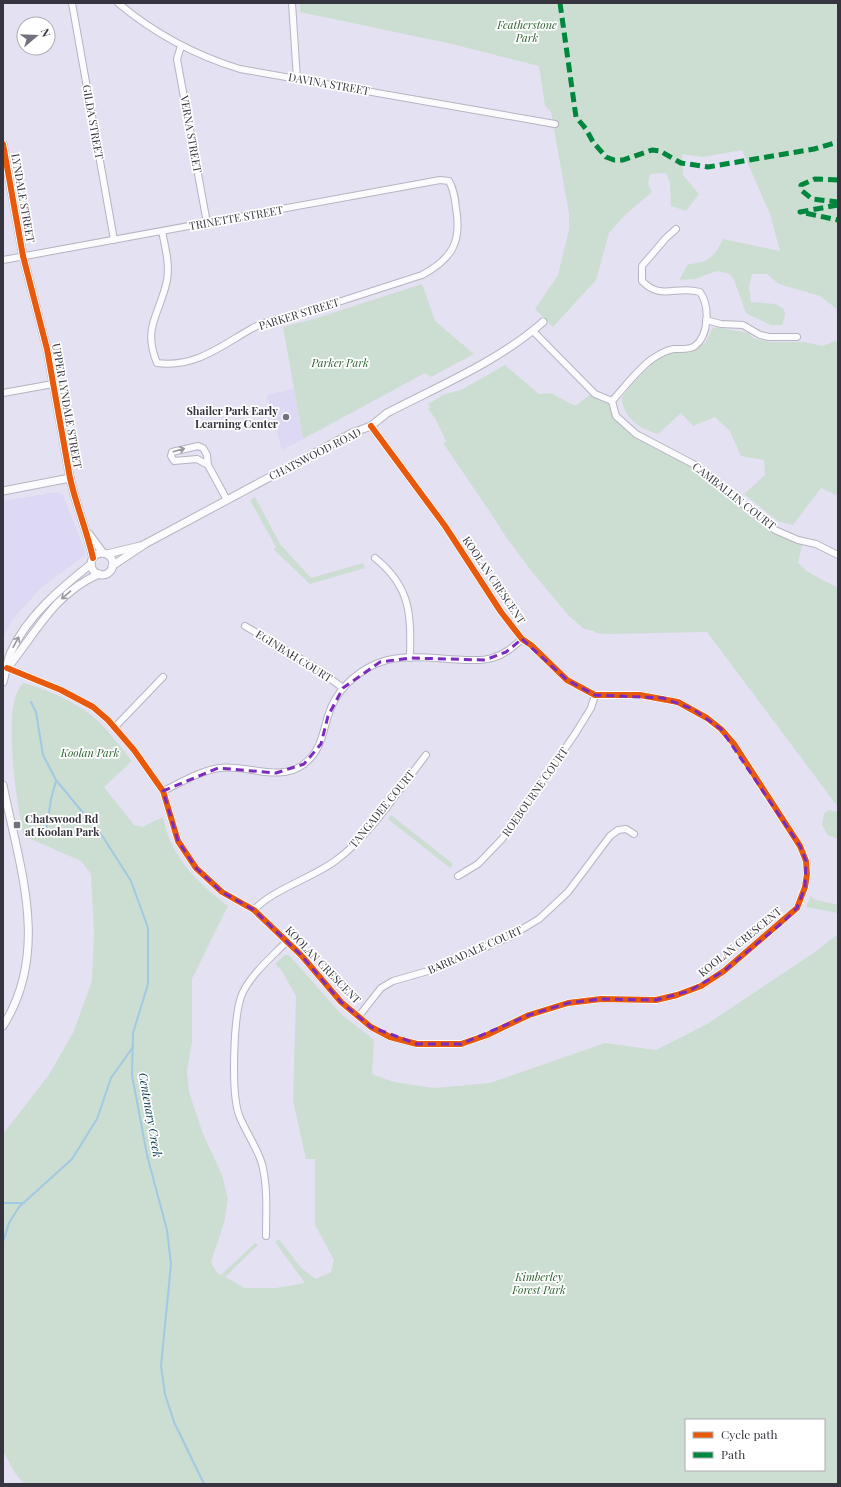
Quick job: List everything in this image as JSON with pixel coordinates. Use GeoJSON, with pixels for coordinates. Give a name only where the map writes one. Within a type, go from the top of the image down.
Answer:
{"type":"FeatureCollection","features":[{"type":"Feature","properties":{"kind":"street","name":"GILDA STREET"},"geometry":{"type":"LineString","coordinates":[[72,3],[114,240]]}},
{"type":"Feature","properties":{"kind":"street","name":"DAVINA STREET"},"geometry":{"type":"LineString","coordinates":[[118,3],[156,31],[181,46],[196,54],[240,69],[554,124]]}},
{"type":"Feature","properties":{"kind":"street"},"geometry":{"type":"LineString","coordinates":[[292,3],[297,78]]}},
{"type":"Feature","properties":{"kind":"street","name":"VERNA STREET"},"geometry":{"type":"LineString","coordinates":[[181,46],[177,59],[207,223]]}},
{"type":"Feature","properties":{"kind":"street","name":"LYNDALE STREET"},"geometry":{"type":"LineString","coordinates":[[3,144],[23,256]]}},
{"type":"Feature","properties":{"kind":"street","name":"TRINETTE STREET"},"geometry":{"type":"LineString","coordinates":[[3,260],[440,180],[449,181]]}},
{"type":"Feature","properties":{"kind":"street","name":"PARKER STREET"},"geometry":{"type":"LineString","coordinates":[[162,231],[168,266],[167,280],[153,320],[151,348],[157,363],[168,364],[197,359],[214,352],[252,329],[277,319],[313,310],[422,275],[437,267],[453,249],[458,234],[458,220],[453,189],[449,181]]}},
{"type":"Feature","properties":{"kind":"street"},"geometry":{"type":"LineString","coordinates":[[533,331],[595,394],[612,401],[650,360],[672,350],[686,349],[694,346],[700,339],[706,320],[707,308],[705,300],[700,292],[683,289],[657,292],[649,288],[642,281],[642,266],[666,238],[676,230]]}},
{"type":"Feature","properties":{"kind":"street","name":"UPPER LYNDALE STREET"},"geometry":{"type":"LineString","coordinates":[[23,256],[43,333],[70,478],[75,498],[87,531],[92,561]]}},
{"type":"Feature","properties":{"kind":"street"},"geometry":{"type":"LineString","coordinates":[[706,320],[714,323],[743,325],[760,335],[769,337],[797,337]]}},
{"type":"Feature","properties":{"kind":"street","name":"CHATSWOOD ROAD"},"geometry":{"type":"LineString","coordinates":[[112,566],[145,544],[352,433],[371,426],[387,413],[500,354],[533,331],[543,322]]}},
{"type":"Feature","properties":{"kind":"street"},"geometry":{"type":"LineString","coordinates":[[3,393],[53,384]]}},
{"type":"Feature","properties":{"kind":"street","name":"CAMBALLIN COURT"},"geometry":{"type":"LineString","coordinates":[[612,401],[616,416],[636,434],[697,466],[775,530],[798,540],[816,544],[838,555]]}},
{"type":"Feature","properties":{"kind":"street","name":"KOOLAN CRESCENT"},"geometry":{"type":"LineString","coordinates":[[7,668],[61,690],[82,701],[93,707],[116,727],[163,791],[178,841],[196,868],[222,892],[254,910],[287,941],[341,1002],[378,1031],[404,1041],[428,1045],[461,1044],[487,1035],[529,1015],[568,1003],[601,999],[656,1000],[677,995],[701,986],[718,975],[783,922],[796,908],[805,887],[807,874],[806,861],[800,846],[734,744],[721,729],[693,709],[663,698],[640,695],[595,695],[567,680],[531,645],[522,639],[501,612],[446,526],[371,426]]}},
{"type":"Feature","properties":{"kind":"street"},"geometry":{"type":"LineString","coordinates":[[208,465],[197,459],[174,461],[171,456],[172,452],[200,446],[207,455],[208,465],[227,500]]}},
{"type":"Feature","properties":{"kind":"street"},"geometry":{"type":"LineString","coordinates":[[3,491],[70,478]]}},
{"type":"Feature","properties":{"kind":"street","name":"UPPER LYNDALE STREET"},"geometry":{"type":"LineString","coordinates":[[87,531],[105,554]]}},
{"type":"Feature","properties":{"kind":"street","name":"CHATSWOOD ROAD"},"geometry":{"type":"LineString","coordinates":[[105,554],[145,544]]}},
{"type":"Feature","properties":{"kind":"street"},"geometry":{"type":"LineString","coordinates":[[3,682],[10,653],[29,623],[92,561],[97,554],[105,554],[112,559],[112,566],[109,572],[99,574],[86,580],[68,594],[36,627],[7,668]]}},
{"type":"Feature","properties":{"kind":"street"},"geometry":{"type":"LineString","coordinates":[[375,558],[389,570],[402,588],[407,599],[410,658]]}},
{"type":"Feature","properties":{"kind":"street"},"geometry":{"type":"LineString","coordinates":[[92,561],[93,570],[99,574]]}},
{"type":"Feature","properties":{"kind":"street"},"geometry":{"type":"LineString","coordinates":[[29,623],[36,627]]}},
{"type":"Feature","properties":{"kind":"street","name":"EGINBAH COURT"},"geometry":{"type":"LineString","coordinates":[[245,626],[313,666],[343,688]]}},
{"type":"Feature","properties":{"kind":"street"},"geometry":{"type":"LineString","coordinates":[[163,791],[218,768],[242,768],[276,773],[296,769],[314,754],[321,744],[328,716],[343,688],[368,668],[388,660],[410,658],[485,660],[506,652],[522,639]]}},
{"type":"Feature","properties":{"kind":"street"},"geometry":{"type":"LineString","coordinates":[[116,727],[163,677]]}},
{"type":"Feature","properties":{"kind":"street","name":"ROEBOURNE COURT"},"geometry":{"type":"LineString","coordinates":[[458,876],[478,864],[502,839],[576,734],[591,708],[595,695]]}},
{"type":"Feature","properties":{"kind":"street","name":"TANGADEE COURT"},"geometry":{"type":"LineString","coordinates":[[254,910],[268,898],[316,873],[346,852],[369,828],[426,755]]}},
{"type":"Feature","properties":{"kind":"street"},"geometry":{"type":"LineString","coordinates":[[3,785],[28,909],[30,940],[22,986],[11,1013],[3,1026]]}},
{"type":"Feature","properties":{"kind":"street","name":"BARRADALE COURT"},"geometry":{"type":"LineString","coordinates":[[359,1016],[381,988],[393,981],[435,969],[509,937],[539,919],[568,892],[610,836],[618,830],[626,829],[634,834]]}},
{"type":"Feature","properties":{"kind":"street"},"geometry":{"type":"LineString","coordinates":[[266,1236],[266,1195],[263,1169],[238,1112],[233,1075],[238,1009],[243,992],[252,978],[287,941]]}},
{"type":"Feature","properties":{"kind":"highlighted area"},"geometry":{"type":"Polygon","coordinates":[[[522,639],[567,680],[595,695],[663,698],[693,709],[721,729],[800,846],[806,861],[805,887],[797,908],[783,922],[724,971],[689,991],[656,1000],[601,999],[568,1003],[529,1015],[461,1044],[417,1044],[371,1027],[341,1002],[301,955],[254,910],[222,892],[196,868],[178,841],[163,791],[218,768],[276,773],[304,764],[321,744],[328,716],[343,688],[380,662],[410,658],[485,660],[506,652],[522,639]]]}},
{"type":"Feature","properties":{"kind":"shaded area","name":"Shailer Park Early Learning Center"},"geometry":{"type":"Polygon","coordinates":[[[294,389],[303,439],[282,450],[266,395],[294,389]]]}},
{"type":"Feature","properties":{"kind":"shaded area"},"geometry":{"type":"Polygon","coordinates":[[[57,492],[63,495],[84,548],[85,555],[42,587],[13,619],[3,637],[3,501],[57,492]]]}},
{"type":"Feature","properties":{"kind":"green space","name":"Featherstone Park"},"geometry":{"type":"Polygon","coordinates":[[[300,3],[838,3],[838,310],[820,296],[779,284],[767,274],[752,274],[749,287],[751,302],[775,304],[784,309],[785,315],[782,325],[771,325],[746,313],[734,280],[730,274],[717,271],[695,279],[679,280],[688,264],[701,262],[714,255],[723,239],[780,251],[770,214],[742,150],[703,157],[682,154],[683,175],[699,194],[686,211],[671,206],[670,183],[666,173],[650,174],[648,184],[652,192],[624,216],[609,233],[596,280],[553,327],[535,309],[558,275],[569,229],[569,214],[551,112],[545,106],[539,66],[452,44],[300,12],[300,3]]]}},
{"type":"Feature","properties":{"kind":"green space","name":"Parker Park"},"geometry":{"type":"Polygon","coordinates":[[[422,284],[435,321],[474,354],[431,377],[425,373],[303,439],[283,327],[314,319],[422,284]]]}},
{"type":"Feature","properties":{"kind":"green space"},"geometry":{"type":"Polygon","coordinates":[[[717,327],[748,333],[755,339],[772,342],[805,342],[822,346],[838,340],[838,496],[821,488],[793,525],[778,521],[744,494],[765,475],[764,460],[741,456],[730,431],[715,417],[693,426],[681,413],[658,434],[639,426],[634,422],[629,417],[623,405],[622,398],[625,393],[642,373],[661,356],[705,343],[712,329],[717,327]]]}},
{"type":"Feature","properties":{"kind":"green space"},"geometry":{"type":"Polygon","coordinates":[[[505,365],[539,394],[551,393],[575,406],[591,394],[609,404],[612,415],[650,446],[687,464],[708,478],[754,519],[778,534],[802,545],[798,563],[808,572],[838,588],[838,807],[707,632],[595,633],[594,631],[584,629],[569,616],[533,573],[506,537],[443,443],[446,441],[435,418],[428,409],[430,408],[428,404],[445,394],[461,390],[505,365]]]}},
{"type":"Feature","properties":{"kind":"green space"},"geometry":{"type":"Polygon","coordinates":[[[255,497],[280,544],[311,578],[363,563],[365,568],[310,584],[273,549],[276,547],[250,500],[255,497]]]}},
{"type":"Feature","properties":{"kind":"green space","name":"Kimberley Forest Park"},"geometry":{"type":"Polygon","coordinates":[[[24,683],[59,696],[76,705],[91,715],[102,725],[132,761],[104,787],[134,825],[142,827],[163,817],[172,845],[187,868],[206,888],[228,906],[192,979],[192,1042],[187,1071],[189,1092],[203,1134],[222,1175],[228,1199],[224,1223],[211,1262],[217,1273],[221,1275],[255,1243],[258,1245],[225,1277],[245,1288],[276,1288],[305,1283],[275,1242],[279,1239],[301,1268],[316,1279],[331,1272],[334,1260],[315,1225],[315,1159],[306,1159],[293,1101],[296,996],[282,971],[275,964],[285,955],[289,955],[341,1014],[374,1040],[372,1074],[394,1082],[434,1088],[490,1083],[605,1043],[656,1050],[707,1024],[815,952],[838,934],[838,1484],[24,1484],[15,1473],[3,1451],[3,1134],[48,1076],[73,1033],[92,981],[94,933],[91,874],[81,861],[24,836],[12,754],[13,709],[17,693],[24,683]]]}},
{"type":"Feature","properties":{"kind":"green space"},"geometry":{"type":"Polygon","coordinates":[[[829,810],[838,812],[838,839],[827,835],[822,824],[824,814],[829,810]]]}},
{"type":"Feature","properties":{"kind":"green space"},"geometry":{"type":"Polygon","coordinates":[[[391,815],[453,864],[450,868],[388,819],[391,815]]]}},
{"type":"Feature","properties":{"kind":"green space"},"geometry":{"type":"Polygon","coordinates":[[[811,895],[813,899],[838,905],[838,913],[806,907],[811,895]]]}},
{"type":"Feature","properties":{"kind":"waterway","name":"Centenary Creek"},"geometry":{"type":"LineString","coordinates":[[31,702],[36,712],[43,755],[56,780],[103,837],[131,881],[148,928],[148,984],[133,1033],[132,1075],[147,1155],[167,1230],[171,1264],[161,1366],[165,1394],[174,1422],[204,1484]]}},
{"type":"Feature","properties":{"kind":"waterway"},"geometry":{"type":"LineString","coordinates":[[45,837],[51,799],[56,781]]}},
{"type":"Feature","properties":{"kind":"waterway"},"geometry":{"type":"LineString","coordinates":[[3,1242],[9,1223],[19,1207],[72,1159],[97,1119],[111,1078],[133,1047]]}},
{"type":"Feature","properties":{"kind":"waterway"},"geometry":{"type":"LineString","coordinates":[[3,1203],[24,1203]]}},
{"type":"Feature","properties":{"kind":"marked path"},"geometry":{"type":"LineString","coordinates":[[560,3],[576,117],[586,129],[593,142],[606,157],[614,160],[623,160],[652,150],[660,151],[681,163],[708,167],[814,149],[838,142]]}},
{"type":"Feature","properties":{"kind":"marked path"},"geometry":{"type":"LineString","coordinates":[[838,180],[815,179],[801,185],[801,190],[812,199],[838,202]]}},
{"type":"Feature","properties":{"kind":"marked path"},"geometry":{"type":"LineString","coordinates":[[838,205],[800,212],[838,220]]}},
{"type":"Feature","properties":{"kind":"cycle path"},"geometry":{"type":"LineString","coordinates":[[3,144],[23,256],[47,349],[70,478],[93,558]]}},
{"type":"Feature","properties":{"kind":"cycle path"},"geometry":{"type":"LineString","coordinates":[[7,668],[61,690],[93,707],[108,720],[134,750],[163,791],[178,841],[196,868],[222,892],[254,910],[301,955],[341,1002],[371,1027],[390,1037],[417,1044],[461,1044],[487,1035],[529,1015],[568,1003],[601,999],[656,1000],[677,995],[701,986],[724,971],[797,908],[805,887],[807,874],[806,861],[800,846],[734,744],[721,729],[707,718],[678,702],[640,695],[595,695],[567,680],[531,645],[522,639],[501,612],[445,526],[371,426]]}},
{"type":"Feature","properties":{"kind":"place","name":"Shailer Park Early Learning Center"},"geometry":{"type":"Point","coordinates":[286,417]}},
{"type":"Feature","properties":{"kind":"place","name":"Chatswood Rd at Koolan Park"},"geometry":{"type":"Point","coordinates":[17,825]}},
{"type":"Feature","properties":{"kind":"park label","name":"Koolan Park"},"geometry":{"type":"Point","coordinates":[90,753]}}]}
